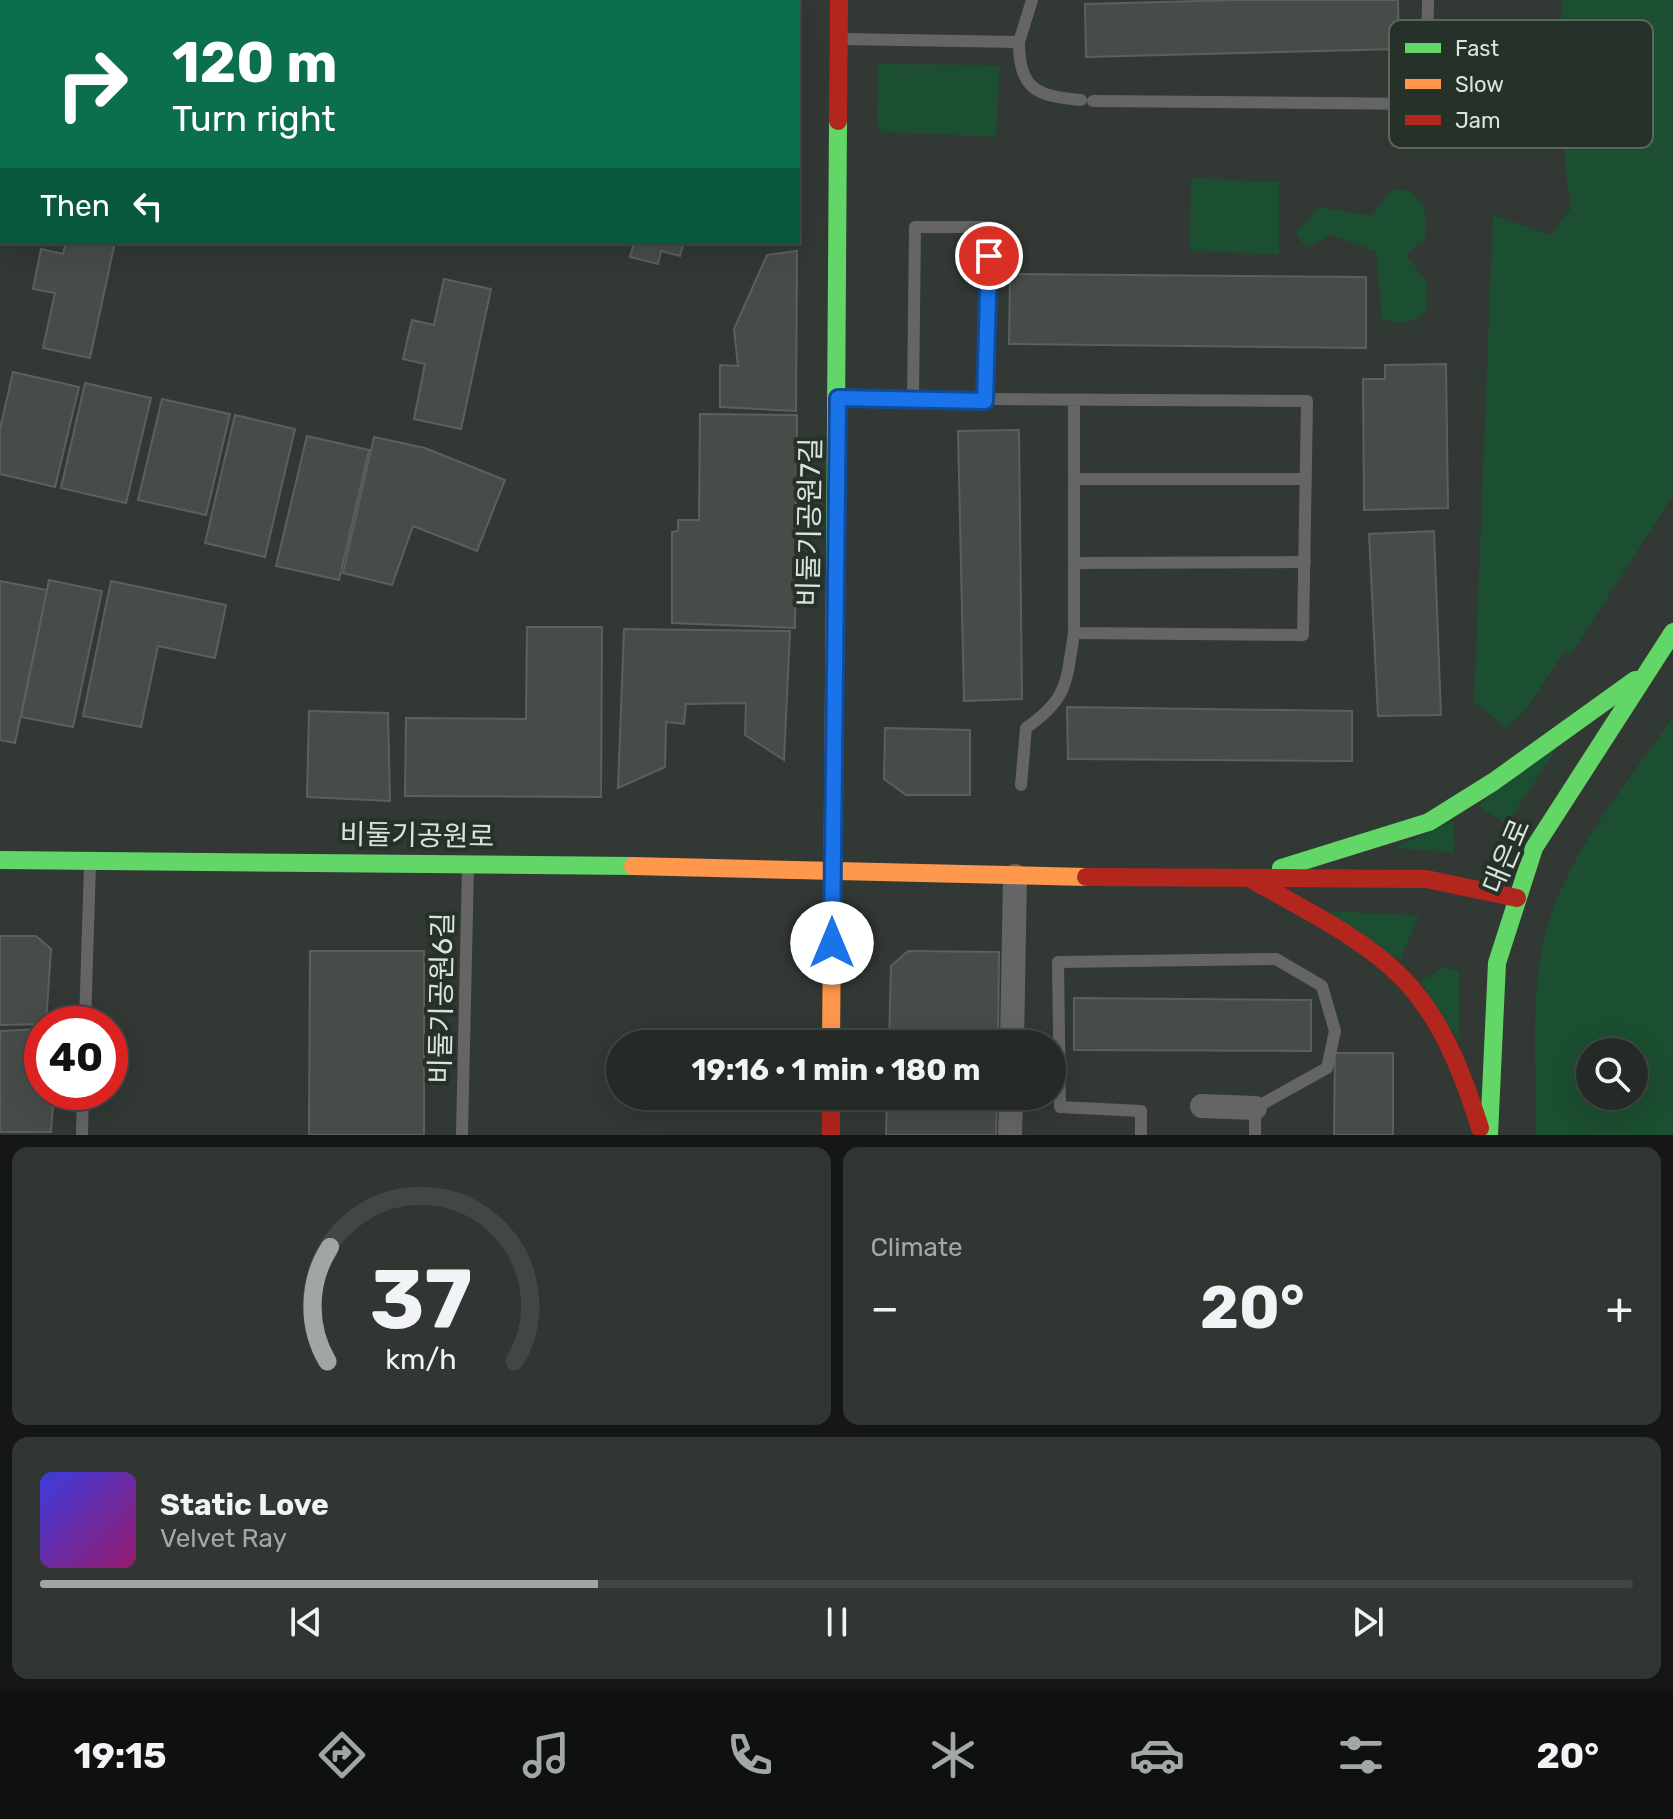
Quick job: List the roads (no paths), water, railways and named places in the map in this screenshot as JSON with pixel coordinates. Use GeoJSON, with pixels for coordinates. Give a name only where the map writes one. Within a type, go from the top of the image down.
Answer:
{"type":"FeatureCollection","features":[{"type":"Feature","properties":{"kind":"street","name":"비둘기공원7길"},"geometry":{"type":"LineString","coordinates":[[831,1030],[839,0]]}},
{"type":"Feature","properties":{"kind":"street","name":"대은로"},"geometry":{"type":"LineString","coordinates":[[1489,1135],[1497,963],[1534,848],[1673,632]]}},
{"type":"Feature","properties":{"kind":"street"},"geometry":{"type":"LineString","coordinates":[[1249,878],[1429,822],[1493,782],[1647,671]]}},
{"type":"Feature","properties":{"kind":"street","name":"비둘기공원로"},"geometry":{"type":"LineString","coordinates":[[0,860],[468,862],[833,873],[1426,879],[1517,898]]}},
{"type":"Feature","properties":{"kind":"street"},"geometry":{"type":"LineString","coordinates":[[1012,1030],[1015,876]]}},
{"type":"Feature","properties":{"kind":"street"},"geometry":{"type":"LineString","coordinates":[[1249,878],[1396,968],[1434,1016],[1466,1083],[1482,1135]]}},
{"type":"Feature","properties":{"kind":"street"},"geometry":{"type":"LineString","coordinates":[[1202,1106],[1255,1108]]}},
{"type":"Feature","properties":{"kind":"street"},"geometry":{"type":"LineString","coordinates":[[831,1110],[831,1135]]}},
{"type":"Feature","properties":{"kind":"street"},"geometry":{"type":"LineString","coordinates":[[1010,1135],[1011,1110]]}},
{"type":"Feature","properties":{"kind":"lane"},"geometry":{"type":"LineString","coordinates":[[1032,0],[1019,42],[1019,71],[1032,88],[1052,98],[1087,101],[1389,104]]}},
{"type":"Feature","properties":{"kind":"lane"},"geometry":{"type":"LineString","coordinates":[[1428,0],[1428,20]]}},
{"type":"Feature","properties":{"kind":"lane"},"geometry":{"type":"LineString","coordinates":[[840,39],[1019,42]]}},
{"type":"Feature","properties":{"kind":"lane"},"geometry":{"type":"LineString","coordinates":[[913,398],[915,227],[990,227],[985,401]]}},
{"type":"Feature","properties":{"kind":"lane"},"geometry":{"type":"LineString","coordinates":[[838,398],[1307,401],[1303,635],[1074,633]]}},
{"type":"Feature","properties":{"kind":"lane"},"geometry":{"type":"LineString","coordinates":[[1021,785],[1026,728],[1052,710],[1065,686],[1074,633],[1074,400]]}},
{"type":"Feature","properties":{"kind":"lane"},"geometry":{"type":"LineString","coordinates":[[1074,479],[1306,479]]}},
{"type":"Feature","properties":{"kind":"lane"},"geometry":{"type":"LineString","coordinates":[[1074,563],[1305,562]]}},
{"type":"Feature","properties":{"kind":"lane"},"geometry":{"type":"LineString","coordinates":[[86,1006],[90,861]]}},
{"type":"Feature","properties":{"kind":"lane","name":"비둘기공원6길"},"geometry":{"type":"LineString","coordinates":[[462,1135],[468,862]]}},
{"type":"Feature","properties":{"kind":"lane"},"geometry":{"type":"LineString","coordinates":[[1141,1135],[1141,1111],[1060,1107],[1058,962],[1276,959],[1322,986],[1335,1031],[1327,1068],[1255,1108],[1255,1135]]}},
{"type":"Feature","properties":{"kind":"lane"},"geometry":{"type":"LineString","coordinates":[[82,1135],[83,1110]]}}]}
